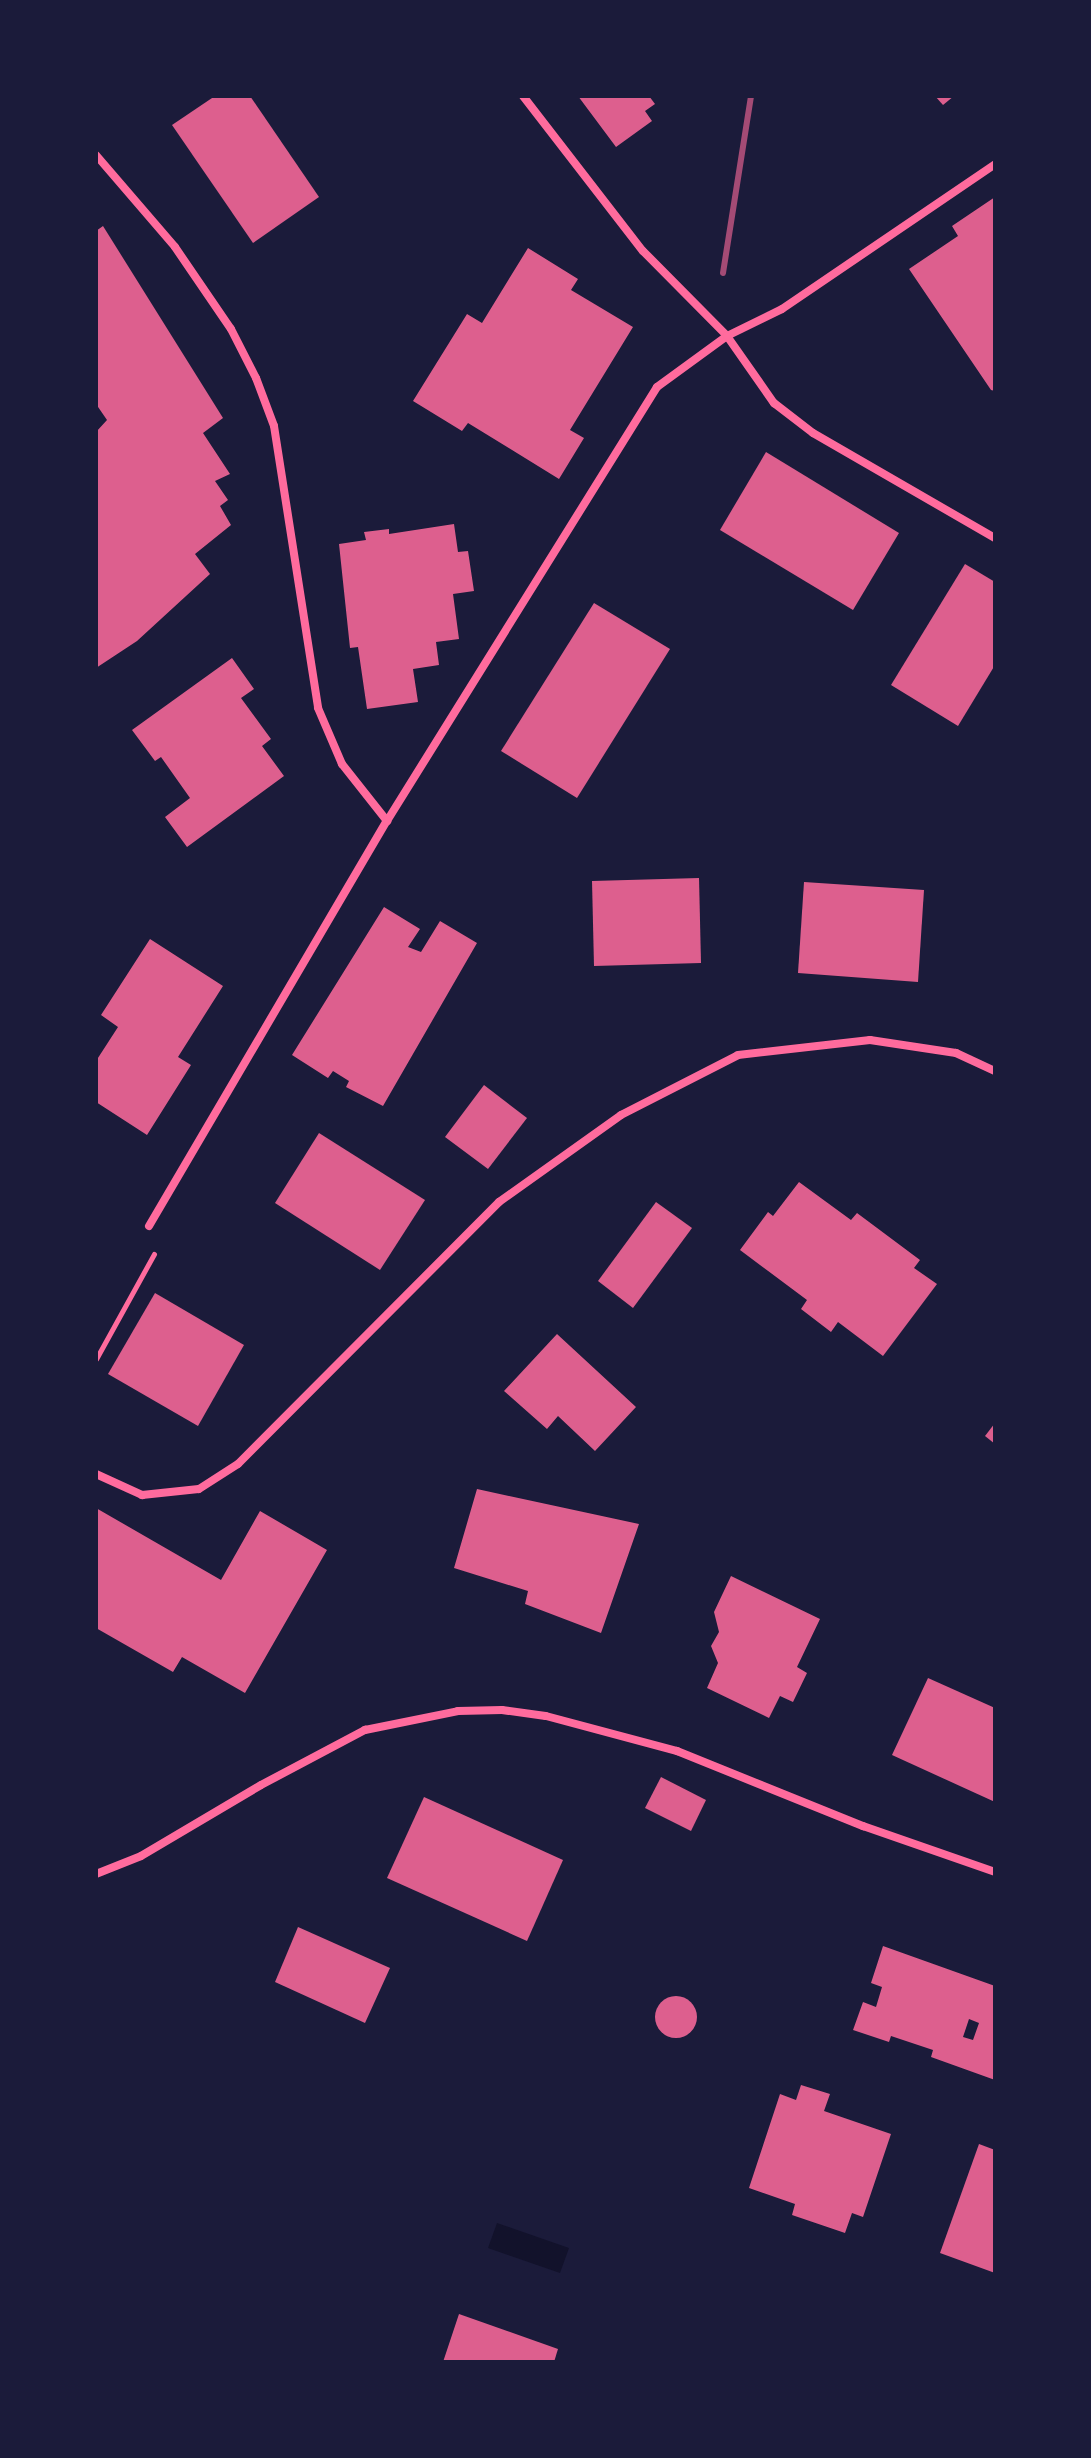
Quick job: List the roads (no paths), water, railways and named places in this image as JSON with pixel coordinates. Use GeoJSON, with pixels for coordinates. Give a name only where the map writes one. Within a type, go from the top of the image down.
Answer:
{"type":"FeatureCollection","features":[{"type":"Feature","properties":{"kind":"street"},"geometry":{"type":"LineString","coordinates":[[523,96],[643,251],[727,336],[774,403],[995,538]]}},
{"type":"Feature","properties":{"kind":"street"},"geometry":{"type":"LineString","coordinates":[[96,155],[175,247],[231,329],[256,378],[274,426],[318,708],[342,764],[387,821]]}},
{"type":"Feature","properties":{"kind":"street"},"geometry":{"type":"LineString","coordinates":[[149,1226],[387,821],[657,387],[727,336],[782,309],[995,164]]}},
{"type":"Feature","properties":{"kind":"street"},"geometry":{"type":"LineString","coordinates":[[96,1474],[142,1495],[199,1489],[238,1464],[499,1202],[621,1115],[738,1055],[870,1040],[956,1053],[995,1071]]}},
{"type":"Feature","properties":{"kind":"street"},"geometry":{"type":"LineString","coordinates":[[96,1874],[141,1856],[261,1785],[365,1730],[428,1715],[487,1710],[546,1716],[677,1751],[863,1826],[995,1872]]}},
{"type":"Feature","properties":{"kind":"railway"},"geometry":{"type":"LineString","coordinates":[[723,273],[751,96]]}}]}
